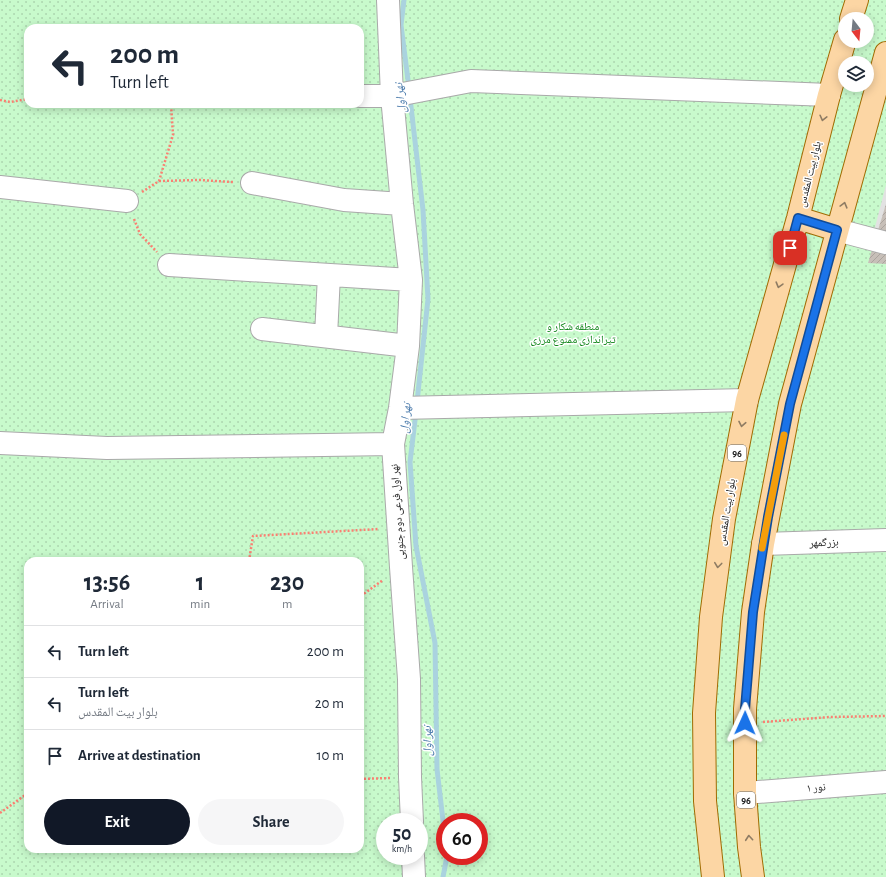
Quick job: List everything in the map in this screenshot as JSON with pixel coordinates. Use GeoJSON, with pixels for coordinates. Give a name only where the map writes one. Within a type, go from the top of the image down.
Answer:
{"type":"FeatureCollection","features":[{"type":"Feature","properties":{"kind":"main road"},"geometry":{"type":"LineString","coordinates":[[853,12],[857,0]]}},
{"type":"Feature","properties":{"kind":"main road","name":"بلوار بیت المقدس"},"geometry":{"type":"LineString","coordinates":[[713,877],[705,801],[704,713],[711,617],[724,519],[747,400],[798,218],[829,95],[843,48]]}},
{"type":"Feature","properties":{"kind":"main road","name":"96"},"geometry":{"type":"LineString","coordinates":[[753,877],[745,793],[745,709],[753,612],[763,544],[790,404],[886,53]]}},
{"type":"Feature","properties":{"kind":"main road"},"geometry":{"type":"LineString","coordinates":[[798,218],[837,230]]}},
{"type":"Feature","properties":{"kind":"street","name":"نهر اول فرعی دوم جنوبی"},"geometry":{"type":"LineString","coordinates":[[388,0],[397,95],[402,204],[411,280],[404,408],[393,444],[410,679],[412,813]]}},
{"type":"Feature","properties":{"kind":"street"},"geometry":{"type":"LineString","coordinates":[[364,96],[397,95],[471,81],[829,95]]}},
{"type":"Feature","properties":{"kind":"street"},"geometry":{"type":"LineString","coordinates":[[252,183],[344,200],[402,204]]}},
{"type":"Feature","properties":{"kind":"street"},"geometry":{"type":"LineString","coordinates":[[0,187],[127,201]]}},
{"type":"Feature","properties":{"kind":"street"},"geometry":{"type":"LineString","coordinates":[[837,230],[886,243]]}},
{"type":"Feature","properties":{"kind":"street"},"geometry":{"type":"LineString","coordinates":[[169,265],[411,280]]}},
{"type":"Feature","properties":{"kind":"street"},"geometry":{"type":"LineString","coordinates":[[326,336],[329,275]]}},
{"type":"Feature","properties":{"kind":"street"},"geometry":{"type":"LineString","coordinates":[[262,328],[408,346]]}},
{"type":"Feature","properties":{"kind":"street"},"geometry":{"type":"LineString","coordinates":[[404,408],[747,400]]}},
{"type":"Feature","properties":{"kind":"street"},"geometry":{"type":"LineString","coordinates":[[0,443],[107,448],[393,444]]}},
{"type":"Feature","properties":{"kind":"street","name":"بزرگمهر"},"geometry":{"type":"LineString","coordinates":[[763,544],[886,540]]}},
{"type":"Feature","properties":{"kind":"street","name":"نور ۱"},"geometry":{"type":"LineString","coordinates":[[745,793],[886,782]]}},
{"type":"Feature","properties":{"kind":"street"},"geometry":{"type":"LineString","coordinates":[[413,865],[414,877]]}},
{"type":"Feature","properties":{"kind":"path"},"geometry":{"type":"LineString","coordinates":[[0,100],[10,102],[24,100]]}},
{"type":"Feature","properties":{"kind":"path"},"geometry":{"type":"LineString","coordinates":[[159,181],[173,135],[171,108]]}},
{"type":"Feature","properties":{"kind":"path"},"geometry":{"type":"LineString","coordinates":[[169,265],[140,234],[127,201],[159,181],[199,180],[252,183]]}},
{"type":"Feature","properties":{"kind":"path"},"geometry":{"type":"LineString","coordinates":[[250,557],[253,536],[398,528]]}},
{"type":"Feature","properties":{"kind":"path"},"geometry":{"type":"LineString","coordinates":[[364,593],[401,567]]}},
{"type":"Feature","properties":{"kind":"path"},"geometry":{"type":"LineString","coordinates":[[745,723],[830,717],[886,716]]}},
{"type":"Feature","properties":{"kind":"path"},"geometry":{"type":"LineString","coordinates":[[364,780],[410,777]]}},
{"type":"Feature","properties":{"kind":"path"},"geometry":{"type":"LineString","coordinates":[[0,813],[24,796]]}},
{"type":"Feature","properties":{"kind":"green space","name":"منطقه شکار و تیراندازی ممنوع مرزی"},"geometry":{"type":"Polygon","coordinates":[[[0,0],[886,0],[886,877],[0,877],[0,0]]]}},
{"type":"Feature","properties":{"kind":"shaded area"},"geometry":{"type":"Polygon","coordinates":[[[886,185],[886,234],[874,231],[886,185]]]}},
{"type":"Feature","properties":{"kind":"building"},"geometry":{"type":"Polygon","coordinates":[[[886,204],[886,264],[868,263],[886,204]]]}},
{"type":"Feature","properties":{"kind":"waterway","name":"نهر اول"},"geometry":{"type":"LineString","coordinates":[[404,0],[401,25],[409,88]]}},
{"type":"Feature","properties":{"kind":"waterway","name":"نهر اول"},"geometry":{"type":"LineString","coordinates":[[410,98],[423,210],[428,299],[417,402]]}},
{"type":"Feature","properties":{"kind":"waterway","name":"نهر اول"},"geometry":{"type":"LineString","coordinates":[[416,412],[410,462],[416,546],[435,643],[437,769],[442,813]]}},
{"type":"Feature","properties":{"kind":"waterway","name":"نهر اول"},"geometry":{"type":"LineString","coordinates":[[443,877],[445,865]]}},
{"type":"Feature","properties":{"kind":"slow traffic"},"geometry":{"type":"LineString","coordinates":[[762,548],[784,435]]}},
{"type":"Feature","properties":{"kind":"route"},"geometry":{"type":"LineString","coordinates":[[745,723],[753,612],[768,517],[790,404],[837,230],[798,218],[790,248]]}}]}
